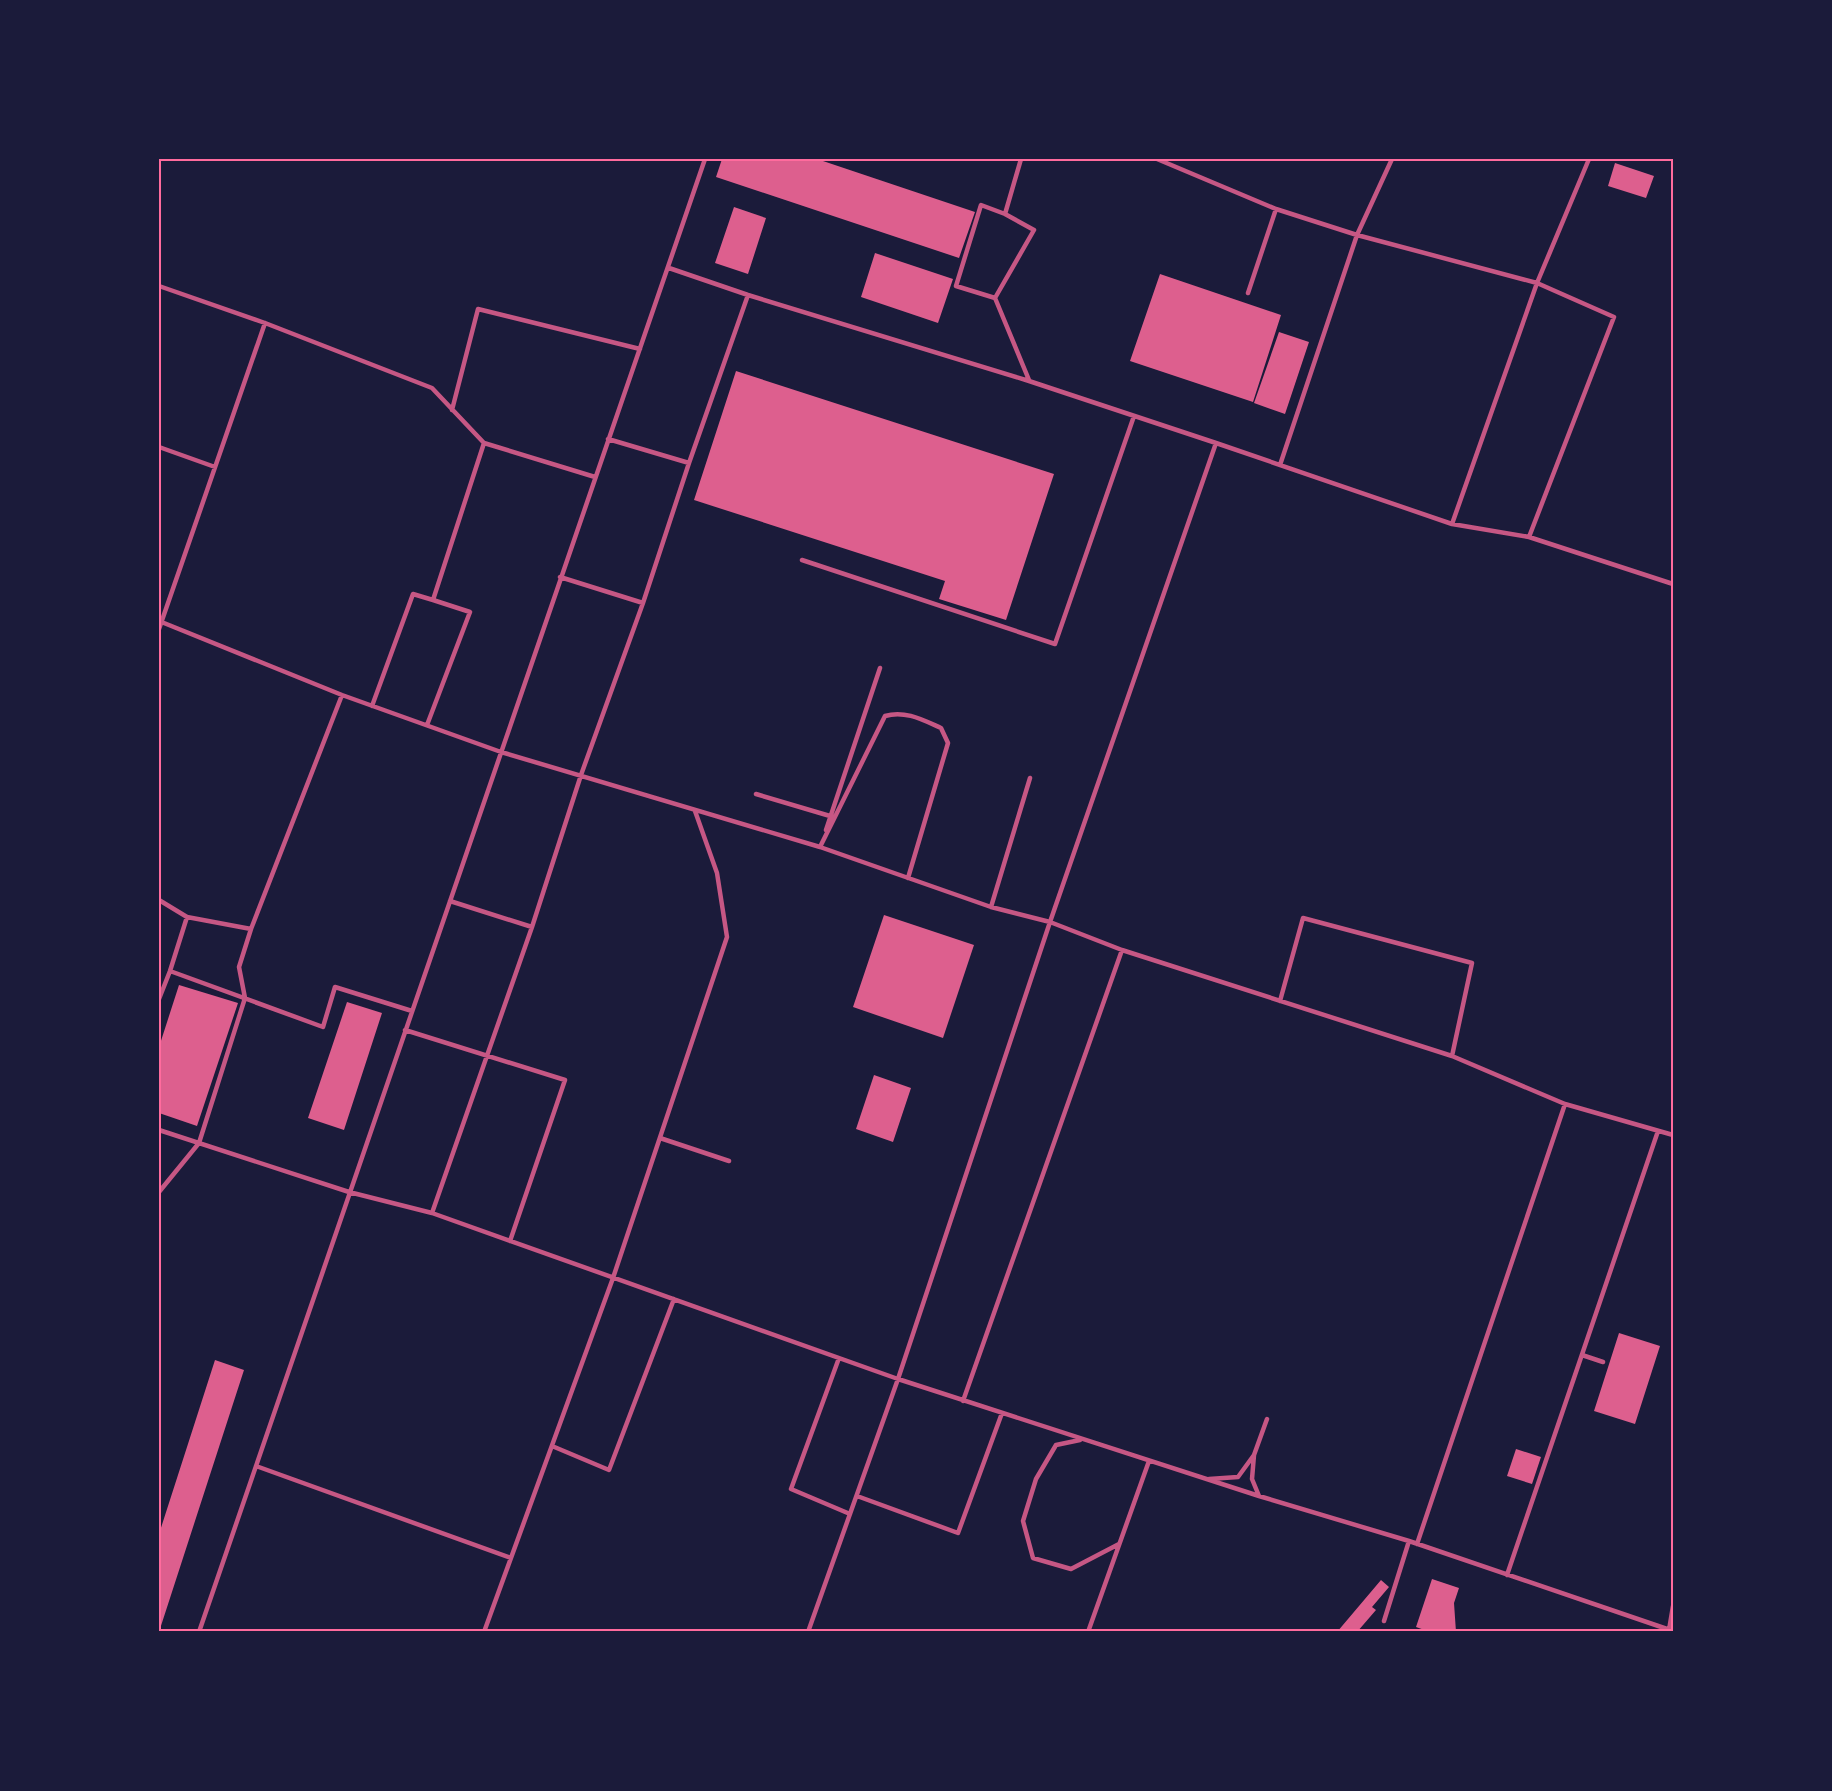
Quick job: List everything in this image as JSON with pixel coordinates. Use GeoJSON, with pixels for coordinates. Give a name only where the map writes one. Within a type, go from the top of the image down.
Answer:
{"type":"FeatureCollection","features":[{"type":"Feature","properties":{"kind":"lane"},"geometry":{"type":"LineString","coordinates":[[199,1632],[705,159]]}},
{"type":"Feature","properties":{"kind":"lane"},"geometry":{"type":"LineString","coordinates":[[1005,214],[1021,159]]}},
{"type":"Feature","properties":{"kind":"lane"},"geometry":{"type":"LineString","coordinates":[[1156,159],[1276,209],[1356,235],[1537,283],[1614,317],[1529,537]]}},
{"type":"Feature","properties":{"kind":"lane"},"geometry":{"type":"LineString","coordinates":[[1280,465],[1356,235],[1392,159]]}},
{"type":"Feature","properties":{"kind":"lane"},"geometry":{"type":"LineString","coordinates":[[1452,524],[1537,283],[1589,159]]}},
{"type":"Feature","properties":{"kind":"lane"},"geometry":{"type":"LineString","coordinates":[[994,298],[1034,230],[1005,214],[981,205],[956,286],[994,298],[1029,381]]}},
{"type":"Feature","properties":{"kind":"lane"},"geometry":{"type":"LineString","coordinates":[[1248,293],[1276,209]]}},
{"type":"Feature","properties":{"kind":"lane"},"geometry":{"type":"LineString","coordinates":[[669,268],[748,295],[1029,381],[1452,524],[1529,537],[1673,584]]}},
{"type":"Feature","properties":{"kind":"lane"},"geometry":{"type":"LineString","coordinates":[[159,286],[265,323],[432,388],[484,443],[595,477]]}},
{"type":"Feature","properties":{"kind":"lane"},"geometry":{"type":"LineString","coordinates":[[432,1213],[748,295]]}},
{"type":"Feature","properties":{"kind":"lane"},"geometry":{"type":"LineString","coordinates":[[452,410],[478,309],[640,349]]}},
{"type":"Feature","properties":{"kind":"lane"},"geometry":{"type":"LineString","coordinates":[[159,629],[265,323]]}},
{"type":"Feature","properties":{"kind":"lane"},"geometry":{"type":"LineString","coordinates":[[802,560],[1055,644],[1134,416]]}},
{"type":"Feature","properties":{"kind":"lane"},"geometry":{"type":"LineString","coordinates":[[608,439],[689,463]]}},
{"type":"Feature","properties":{"kind":"lane"},"geometry":{"type":"LineString","coordinates":[[433,600],[484,443]]}},
{"type":"Feature","properties":{"kind":"lane"},"geometry":{"type":"LineString","coordinates":[[808,1632],[898,1379],[1050,922],[1216,443]]}},
{"type":"Feature","properties":{"kind":"lane"},"geometry":{"type":"LineString","coordinates":[[159,447],[215,467]]}},
{"type":"Feature","properties":{"kind":"lane"},"geometry":{"type":"LineString","coordinates":[[560,577],[643,603]]}},
{"type":"Feature","properties":{"kind":"lane"},"geometry":{"type":"LineString","coordinates":[[372,706],[413,594],[470,612],[427,725]]}},
{"type":"Feature","properties":{"kind":"lane"},"geometry":{"type":"LineString","coordinates":[[160,622],[342,695],[501,752],[820,847],[991,907],[1050,922],[1122,950],[1452,1056],[1565,1104],[1673,1135]]}},
{"type":"Feature","properties":{"kind":"lane"},"geometry":{"type":"LineString","coordinates":[[820,847],[880,668]]}},
{"type":"Feature","properties":{"kind":"lane"},"geometry":{"type":"LineString","coordinates":[[159,1192],[199,1143],[244,998],[239,967],[251,929],[342,695]]}},
{"type":"Feature","properties":{"kind":"lane"},"geometry":{"type":"LineString","coordinates":[[820,847],[885,716],[897,712],[922,719],[941,728],[948,743],[908,878]]}},
{"type":"Feature","properties":{"kind":"lane"},"geometry":{"type":"LineString","coordinates":[[991,907],[1030,778]]}},
{"type":"Feature","properties":{"kind":"lane"},"geometry":{"type":"LineString","coordinates":[[756,795],[830,816]]}},
{"type":"Feature","properties":{"kind":"lane"},"geometry":{"type":"LineString","coordinates":[[484,1632],[613,1278],[727,937],[717,873],[695,811]]}},
{"type":"Feature","properties":{"kind":"lane"},"geometry":{"type":"LineString","coordinates":[[159,900],[187,917],[251,929]]}},
{"type":"Feature","properties":{"kind":"lane"},"geometry":{"type":"LineString","coordinates":[[450,901],[532,927]]}},
{"type":"Feature","properties":{"kind":"lane"},"geometry":{"type":"LineString","coordinates":[[159,999],[187,917]]}},
{"type":"Feature","properties":{"kind":"lane"},"geometry":{"type":"LineString","coordinates":[[1280,1001],[1303,918],[1472,963],[1452,1056]]}},
{"type":"Feature","properties":{"kind":"lane"},"geometry":{"type":"LineString","coordinates":[[963,1401],[1122,950]]}},
{"type":"Feature","properties":{"kind":"lane"},"geometry":{"type":"LineString","coordinates":[[170,971],[323,1027],[335,987],[412,1011]]}},
{"type":"Feature","properties":{"kind":"lane"},"geometry":{"type":"LineString","coordinates":[[405,1029],[566,1080],[510,1241]]}},
{"type":"Feature","properties":{"kind":"lane"},"geometry":{"type":"LineString","coordinates":[[1417,1544],[1565,1104]]}},
{"type":"Feature","properties":{"kind":"lane"},"geometry":{"type":"LineString","coordinates":[[159,1130],[349,1192],[432,1213],[963,1401],[1207,1480],[1409,1540],[1670,1631],[1673,1606]]}},
{"type":"Feature","properties":{"kind":"lane"},"geometry":{"type":"LineString","coordinates":[[1507,1575],[1658,1131]]}},
{"type":"Feature","properties":{"kind":"lane"},"geometry":{"type":"LineString","coordinates":[[660,1138],[729,1161]]}},
{"type":"Feature","properties":{"kind":"lane"},"geometry":{"type":"LineString","coordinates":[[552,1446],[609,1470],[674,1299]]}},
{"type":"Feature","properties":{"kind":"lane"},"geometry":{"type":"LineString","coordinates":[[1582,1355],[1603,1362]]}},
{"type":"Feature","properties":{"kind":"lane"},"geometry":{"type":"LineString","coordinates":[[839,1358],[791,1489],[850,1514]]}},
{"type":"Feature","properties":{"kind":"lane"},"geometry":{"type":"LineString","coordinates":[[857,1496],[958,1533],[1002,1413]]}},
{"type":"Feature","properties":{"kind":"lane"},"geometry":{"type":"LineString","coordinates":[[1259,1496],[1252,1479],[1254,1455],[1267,1419]]}},
{"type":"Feature","properties":{"kind":"lane"},"geometry":{"type":"LineString","coordinates":[[1082,1439],[1056,1445],[1036,1479],[1023,1521],[1033,1558],[1071,1569],[1119,1544]]}},
{"type":"Feature","properties":{"kind":"lane"},"geometry":{"type":"LineString","coordinates":[[1207,1480],[1238,1477],[1254,1455]]}},
{"type":"Feature","properties":{"kind":"lane"},"geometry":{"type":"LineString","coordinates":[[1088,1632],[1149,1461]]}},
{"type":"Feature","properties":{"kind":"lane"},"geometry":{"type":"LineString","coordinates":[[256,1466],[511,1558]]}},
{"type":"Feature","properties":{"kind":"lane"},"geometry":{"type":"LineString","coordinates":[[1384,1621],[1409,1540]]}},
{"type":"Feature","properties":{"kind":"building"},"geometry":{"type":"Polygon","coordinates":[[[722,159],[817,159],[975,212],[959,258],[716,177],[722,159]]]}},
{"type":"Feature","properties":{"kind":"building"},"geometry":{"type":"Polygon","coordinates":[[[1615,163],[1654,176],[1646,198],[1608,186],[1615,163]]]}},
{"type":"Feature","properties":{"kind":"building"},"geometry":{"type":"Polygon","coordinates":[[[734,207],[766,218],[748,274],[715,263],[734,207]]]}},
{"type":"Feature","properties":{"kind":"building"},"geometry":{"type":"Polygon","coordinates":[[[875,253],[953,279],[938,323],[861,297],[875,253]]]}},
{"type":"Feature","properties":{"kind":"building"},"geometry":{"type":"Polygon","coordinates":[[[1160,274],[1281,315],[1253,402],[1130,361],[1160,274]]]}},
{"type":"Feature","properties":{"kind":"building"},"geometry":{"type":"Polygon","coordinates":[[[1279,332],[1309,342],[1285,414],[1254,403],[1279,332]]]}},
{"type":"Feature","properties":{"kind":"building"},"geometry":{"type":"Polygon","coordinates":[[[736,371],[1054,474],[1006,620],[939,599],[945,581],[694,500],[736,371]]]}},
{"type":"Feature","properties":{"kind":"building"},"geometry":{"type":"Polygon","coordinates":[[[884,915],[974,945],[943,1038],[853,1007],[884,915]]]}},
{"type":"Feature","properties":{"kind":"building"},"geometry":{"type":"Polygon","coordinates":[[[179,985],[238,1003],[197,1126],[159,1113],[159,1047],[179,985]]]}},
{"type":"Feature","properties":{"kind":"building"},"geometry":{"type":"Polygon","coordinates":[[[347,1002],[382,1013],[344,1130],[308,1118],[347,1002]]]}},
{"type":"Feature","properties":{"kind":"building"},"geometry":{"type":"Polygon","coordinates":[[[874,1075],[911,1088],[893,1142],[856,1129],[874,1075]]]}},
{"type":"Feature","properties":{"kind":"building"},"geometry":{"type":"Polygon","coordinates":[[[1619,1333],[1660,1346],[1635,1424],[1594,1411],[1619,1333]]]}},
{"type":"Feature","properties":{"kind":"building"},"geometry":{"type":"Polygon","coordinates":[[[215,1360],[244,1370],[159,1632],[159,1534],[215,1360]]]}},
{"type":"Feature","properties":{"kind":"building"},"geometry":{"type":"Polygon","coordinates":[[[1516,1449],[1541,1457],[1532,1484],[1507,1476],[1516,1449]]]}},
{"type":"Feature","properties":{"kind":"building"},"geometry":{"type":"Polygon","coordinates":[[[1432,1579],[1459,1588],[1454,1603],[1456,1632],[1430,1632],[1416,1627],[1432,1579]]]}},
{"type":"Feature","properties":{"kind":"building"},"geometry":{"type":"Polygon","coordinates":[[[1381,1580],[1389,1587],[1372,1607],[1376,1610],[1357,1632],[1337,1632],[1381,1580]]]}}]}
